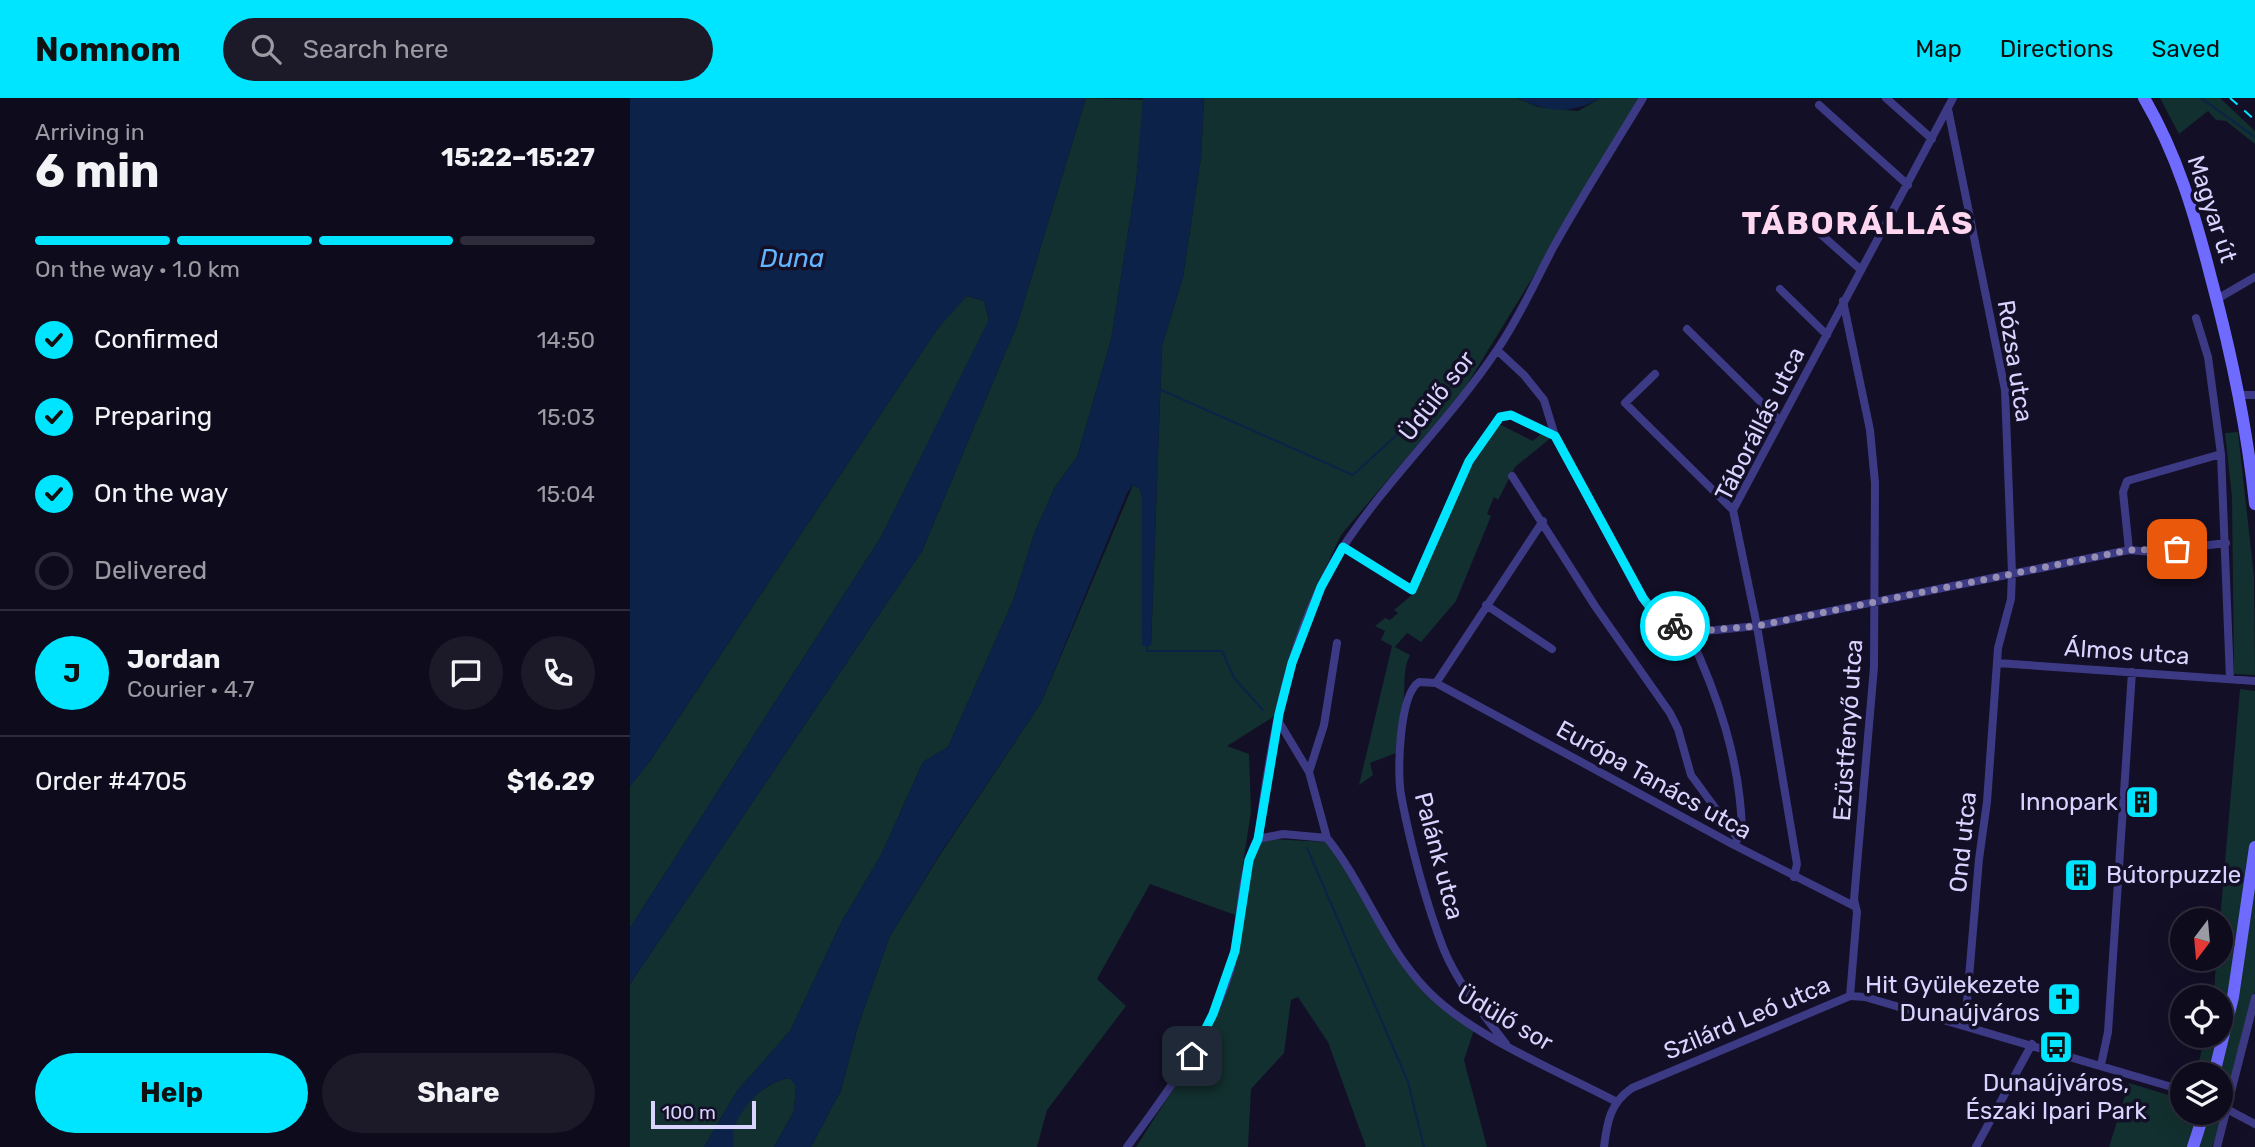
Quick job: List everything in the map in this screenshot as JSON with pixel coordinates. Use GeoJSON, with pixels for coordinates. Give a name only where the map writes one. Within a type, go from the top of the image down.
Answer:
{"type":"FeatureCollection","features":[{"type":"Feature","properties":{"kind":"street","name":"Üdülő sor"},"geometry":{"type":"LineString","coordinates":[[1127,1147],[1192,1056],[1208,1026],[1232,962],[1249,860],[1258,839],[1265,787],[1289,675],[1321,587],[1343,547],[1497,351],[1554,246],[1643,98]]}},
{"type":"Feature","properties":{"kind":"street"},"geometry":{"type":"LineString","coordinates":[[1886,98],[1932,139]]}},
{"type":"Feature","properties":{"kind":"street","name":"Táborállás utca"},"geometry":{"type":"LineString","coordinates":[[1794,877],[1797,864],[1757,626],[1733,510],[1953,98]]}},
{"type":"Feature","properties":{"kind":"street","name":"Magyar út"},"geometry":{"type":"LineString","coordinates":[[2144,98],[2166,139],[2186,191],[2217,299],[2240,395],[2255,496]]}},
{"type":"Feature","properties":{"kind":"street"},"geometry":{"type":"LineString","coordinates":[[1819,105],[1908,185]]}},
{"type":"Feature","properties":{"kind":"street","name":"Rózsa utca"},"geometry":{"type":"LineString","coordinates":[[1948,109],[2005,390],[2012,573],[2011,600],[1997,663]]}},
{"type":"Feature","properties":{"kind":"street"},"geometry":{"type":"LineString","coordinates":[[1797,213],[1861,270]]}},
{"type":"Feature","properties":{"kind":"street"},"geometry":{"type":"LineString","coordinates":[[2217,299],[2255,277]]}},
{"type":"Feature","properties":{"kind":"street"},"geometry":{"type":"LineString","coordinates":[[1780,289],[1826,335]]}},
{"type":"Feature","properties":{"kind":"street","name":"Ezüstfenyő utca"},"geometry":{"type":"LineString","coordinates":[[1843,301],[1873,450],[1875,601],[1874,667],[1854,906],[1857,912],[1850,996]]}},
{"type":"Feature","properties":{"kind":"street"},"geometry":{"type":"LineString","coordinates":[[2196,318],[2208,357],[2221,454],[2230,679]]}},
{"type":"Feature","properties":{"kind":"street"},"geometry":{"type":"LineString","coordinates":[[1687,329],[1780,421]]}},
{"type":"Feature","properties":{"kind":"street"},"geometry":{"type":"LineString","coordinates":[[1497,351],[1524,375],[1544,400],[1555,436],[1643,598],[1661,618],[1688,632],[1757,626],[2129,550],[2152,552],[2226,543]]}},
{"type":"Feature","properties":{"kind":"street"},"geometry":{"type":"LineString","coordinates":[[1655,374],[1625,403],[1733,510]]}},
{"type":"Feature","properties":{"kind":"street"},"geometry":{"type":"LineString","coordinates":[[2240,395],[2255,395]]}},
{"type":"Feature","properties":{"kind":"street"},"geometry":{"type":"LineString","coordinates":[[1343,547],[1412,590],[1469,461],[1500,417],[1511,415],[1555,436]]}},
{"type":"Feature","properties":{"kind":"street"},"geometry":{"type":"LineString","coordinates":[[2129,550],[2123,492],[2127,481],[2221,454]]}},
{"type":"Feature","properties":{"kind":"street"},"geometry":{"type":"LineString","coordinates":[[1512,476],[1595,606],[1670,713],[1678,729],[1691,775],[1736,842],[1742,830],[1742,813],[1733,751],[1703,663],[1688,632]]}},
{"type":"Feature","properties":{"kind":"street"},"geometry":{"type":"LineString","coordinates":[[1436,683],[1543,521]]}},
{"type":"Feature","properties":{"kind":"street"},"geometry":{"type":"LineString","coordinates":[[1486,605],[1552,649]]}},
{"type":"Feature","properties":{"kind":"street"},"geometry":{"type":"LineString","coordinates":[[1310,772],[1324,725],[1337,643]]}},
{"type":"Feature","properties":{"kind":"street","name":"Álmos utca"},"geometry":{"type":"LineString","coordinates":[[1997,663],[2255,681]]}},
{"type":"Feature","properties":{"kind":"street","name":"Ond utca"},"geometry":{"type":"LineString","coordinates":[[1965,1025],[1979,859],[1987,802],[1997,663]]}},
{"type":"Feature","properties":{"kind":"street"},"geometry":{"type":"LineString","coordinates":[[2101,1065],[2108,1032],[2132,672]]}},
{"type":"Feature","properties":{"kind":"street","name":"Palánk utca"},"geometry":{"type":"LineString","coordinates":[[1436,683],[1419,682],[1410,690],[1400,745],[1401,793],[1445,951],[1478,1007],[1506,1044]]}},
{"type":"Feature","properties":{"kind":"street","name":"Európa Tanács utca"},"geometry":{"type":"LineString","coordinates":[[1436,683],[1736,842],[1794,877],[1854,906]]}},
{"type":"Feature","properties":{"kind":"street","name":"Üdülő sor"},"geometry":{"type":"LineString","coordinates":[[1279,722],[1310,772],[1327,838],[1394,948],[1425,989],[1458,1017],[1615,1101]]}},
{"type":"Feature","properties":{"kind":"street"},"geometry":{"type":"LineString","coordinates":[[1258,839],[1272,834],[1304,834],[1327,838]]}},
{"type":"Feature","properties":{"kind":"street"},"geometry":{"type":"LineString","coordinates":[[2217,1062],[2233,997],[2252,895],[2255,847]]}},
{"type":"Feature","properties":{"kind":"street","name":"Szilárd Leó utca"},"geometry":{"type":"LineString","coordinates":[[1615,1101],[1632,1088],[1850,996],[1865,996],[2170,1086]]}},
{"type":"Feature","properties":{"kind":"street"},"geometry":{"type":"LineString","coordinates":[[2233,1079],[2255,998]]}},
{"type":"Feature","properties":{"kind":"street"},"geometry":{"type":"LineString","coordinates":[[1976,1147],[2032,1044]]}},
{"type":"Feature","properties":{"kind":"street"},"geometry":{"type":"LineString","coordinates":[[1604,1147],[1606,1126],[1615,1101]]}},
{"type":"Feature","properties":{"kind":"street"},"geometry":{"type":"LineString","coordinates":[[2233,1113],[2255,1124]]}},
{"type":"Feature","properties":{"kind":"street"},"geometry":{"type":"LineString","coordinates":[[2193,1147],[2200,1125]]}},
{"type":"Feature","properties":{"kind":"street"},"geometry":{"type":"LineString","coordinates":[[2217,1147],[2222,1125]]}},
{"type":"Feature","properties":{"kind":"green space"},"geometry":{"type":"Polygon","coordinates":[[[1086,98],[1144,100],[1136,182],[1111,340],[1077,457],[1055,487],[1034,534],[1013,601],[948,747],[923,762],[881,855],[842,921],[790,1031],[737,1091],[704,1147],[630,1147],[630,984],[922,551],[1017,325],[1086,98]]]}},
{"type":"Feature","properties":{"kind":"green space"},"geometry":{"type":"Polygon","coordinates":[[[1204,98],[1517,98],[1538,107],[1578,111],[1601,98],[1643,98],[1463,391],[1341,535],[1309,603],[1273,717],[1227,746],[1249,754],[1251,812],[1235,915],[1150,884],[1097,979],[1126,1006],[1047,1110],[1037,1147],[811,1147],[841,1090],[858,1026],[890,936],[938,858],[1041,703],[1133,485],[1140,489],[1142,498],[1142,646],[1151,646],[1162,346],[1183,277],[1201,157],[1204,98]]]}},
{"type":"Feature","properties":{"kind":"green space"},"geometry":{"type":"Polygon","coordinates":[[[2160,98],[2220,98],[2255,131],[2255,144],[2226,121],[2216,120],[2208,111],[2179,134],[2160,98]]]}},
{"type":"Feature","properties":{"kind":"green space"},"geometry":{"type":"Polygon","coordinates":[[[966,296],[984,301],[989,320],[881,537],[630,928],[630,786],[650,761],[938,328],[966,296]]]}},
{"type":"Feature","properties":{"kind":"green space"},"geometry":{"type":"Polygon","coordinates":[[[1497,423],[1533,441],[1542,433],[1552,437],[1515,467],[1498,500],[1494,497],[1487,514],[1491,516],[1456,601],[1421,642],[1407,633],[1395,647],[1410,655],[1405,673],[1396,753],[1370,763],[1373,775],[1359,785],[1392,646],[1381,640],[1385,631],[1375,626],[1385,618],[1390,620],[1398,613],[1394,610],[1413,594],[1470,464],[1497,423]]]}},
{"type":"Feature","properties":{"kind":"green space"},"geometry":{"type":"Polygon","coordinates":[[[2238,432],[2254,577],[2255,675],[2234,674],[2232,497],[2225,433],[2238,432]]]}},
{"type":"Feature","properties":{"kind":"green space"},"geometry":{"type":"Polygon","coordinates":[[[2240,689],[2255,691],[2255,991],[2233,1078],[2233,1062],[2199,1062],[2202,1048],[2233,1048],[2233,985],[2215,985],[2215,971],[2233,971],[2233,908],[2221,908],[2240,689]]]}},
{"type":"Feature","properties":{"kind":"green space"},"geometry":{"type":"Polygon","coordinates":[[[1271,839],[1326,842],[1339,855],[1425,989],[1474,1030],[1464,1060],[1487,1147],[1366,1147],[1328,1042],[1298,997],[1291,1000],[1284,1053],[1251,1089],[1248,1147],[1136,1147],[1202,1044],[1229,980],[1251,852],[1255,842],[1271,839]]]}},
{"type":"Feature","properties":{"kind":"green space"},"geometry":{"type":"Polygon","coordinates":[[[789,1078],[796,1085],[794,1111],[774,1147],[733,1147],[735,1121],[746,1104],[772,1084],[789,1078]]]}},
{"type":"Feature","properties":{"kind":"green space"},"geometry":{"type":"Polygon","coordinates":[[[2129,1083],[2170,1095],[2170,1125],[2220,1125],[2212,1147],[2109,1147],[2129,1083]]]}},
{"type":"Feature","properties":{"kind":"water","name":"Duna"},"geometry":{"type":"Polygon","coordinates":[[[630,98],[1086,98],[1017,325],[922,551],[630,984],[630,928],[881,537],[989,319],[984,301],[967,296],[938,328],[650,761],[630,786],[630,98]]]}},
{"type":"Feature","properties":{"kind":"water"},"geometry":{"type":"Polygon","coordinates":[[[1143,98],[1204,98],[1201,157],[1183,277],[1162,346],[1151,646],[1142,646],[1142,498],[1140,489],[1133,485],[1127,493],[1041,703],[938,857],[890,936],[858,1026],[841,1090],[811,1147],[774,1147],[794,1111],[796,1085],[789,1078],[772,1084],[750,1102],[734,1127],[733,1147],[704,1147],[737,1091],[790,1031],[842,921],[881,855],[923,762],[948,747],[1013,601],[1034,534],[1055,487],[1077,457],[1111,340],[1136,182],[1143,98]]]}},
{"type":"Feature","properties":{"kind":"water"},"geometry":{"type":"Polygon","coordinates":[[[1517,98],[1601,98],[1579,107],[1560,110],[1517,98]]]}},
{"type":"Feature","properties":{"kind":"waterway"},"geometry":{"type":"LineString","coordinates":[[2201,98],[2255,137]]}},
{"type":"Feature","properties":{"kind":"waterway"},"geometry":{"type":"LineString","coordinates":[[1159,389],[1353,475],[1438,397]]}},
{"type":"Feature","properties":{"kind":"waterway"},"geometry":{"type":"LineString","coordinates":[[1147,646],[1147,651],[1222,651],[1234,678],[1263,710]]}},
{"type":"Feature","properties":{"kind":"waterway"},"geometry":{"type":"LineString","coordinates":[[1307,848],[1408,1082],[1424,1147]]}},
{"type":"Feature","properties":{"kind":"railway"},"geometry":{"type":"LineString","coordinates":[[2230,98],[2255,120]]}},
{"type":"Feature","properties":{"kind":"way so far"},"geometry":{"type":"LineString","coordinates":[[1675,626],[1688,632],[1757,626],[2129,550],[2152,552],[2177,549]]}},
{"type":"Feature","properties":{"kind":"place","name":"Innopark"},"geometry":{"type":"Point","coordinates":[2142,802]}},
{"type":"Feature","properties":{"kind":"place","name":"Bútorpuzzle"},"geometry":{"type":"Point","coordinates":[2081,875]}},
{"type":"Feature","properties":{"kind":"place","name":"Hit Gyülekezete Dunaújváros"},"geometry":{"type":"Point","coordinates":[2064,999]}},
{"type":"Feature","properties":{"kind":"place","name":"Dunaújváros, Északi Ipari Park"},"geometry":{"type":"Point","coordinates":[2056,1047]}},
{"type":"Feature","properties":{"kind":"district","name":"TÁBORÁLLÁS"},"geometry":{"type":"Point","coordinates":[1858,223]}},
{"type":"Feature","properties":{"kind":"route"},"geometry":{"type":"LineString","coordinates":[[1192,1056],[1213,1014],[1235,951],[1249,860],[1258,839],[1279,714],[1292,663],[1321,587],[1343,547],[1412,590],[1469,461],[1500,417],[1511,415],[1555,436],[1643,598],[1661,618],[1675,626]]}}]}
